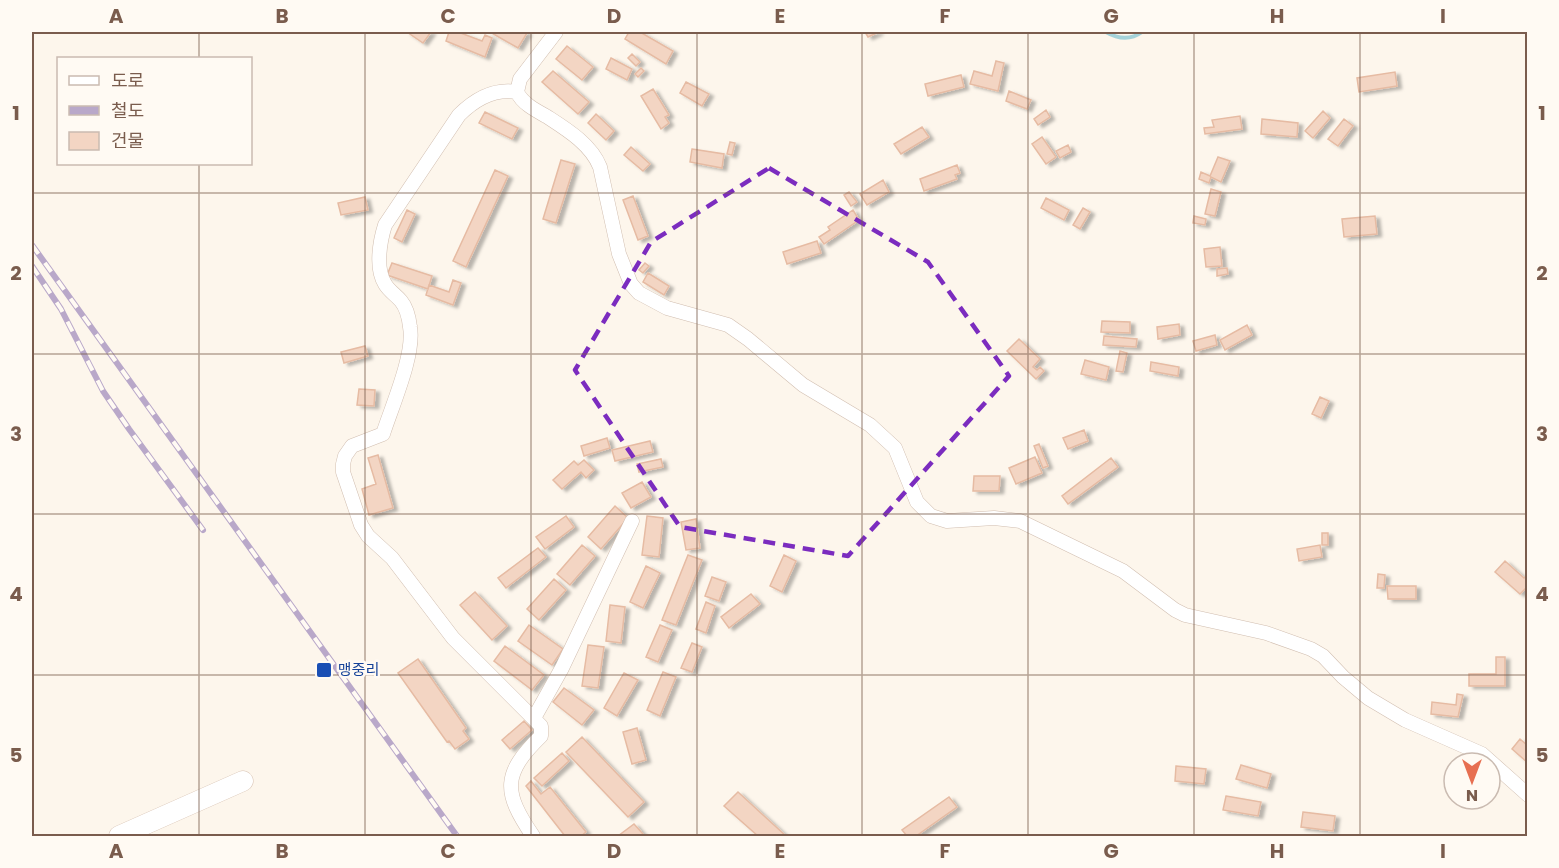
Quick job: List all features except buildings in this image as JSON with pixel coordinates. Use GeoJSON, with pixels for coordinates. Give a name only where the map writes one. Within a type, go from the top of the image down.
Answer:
{"type":"FeatureCollection","features":[{"type":"Feature","properties":{"kind":"main road"},"geometry":{"type":"LineString","coordinates":[[119,837],[243,781]]}},
{"type":"Feature","properties":{"kind":"street"},"geometry":{"type":"LineString","coordinates":[[556,32],[520,78],[517,92],[523,100],[563,127],[597,158],[619,254],[631,284],[639,293],[667,308],[728,325],[803,385],[870,425],[895,448],[917,502],[931,516],[947,521],[994,518],[1020,521],[1123,571],[1185,615],[1266,633],[1311,649],[1323,656],[1368,698],[1405,720],[1482,754],[1527,795]]}},
{"type":"Feature","properties":{"kind":"street"},"geometry":{"type":"LineString","coordinates":[[517,92],[501,91],[489,94],[469,105],[459,115],[385,225],[380,256],[381,275],[385,285],[403,303],[410,327],[409,354],[383,434],[352,446],[345,456],[343,472],[356,516],[368,536],[392,558],[453,638],[541,726],[541,736],[516,764],[511,783],[512,796],[518,812],[533,837]]}},
{"type":"Feature","properties":{"kind":"street"},"geometry":{"type":"LineString","coordinates":[[534,718],[566,659],[632,521]]}},
{"type":"Feature","properties":{"kind":"highlighted area"},"geometry":{"type":"Polygon","coordinates":[[[769,168],[928,262],[1009,376],[848,556],[680,527],[575,370],[651,242],[769,168]]]}},
{"type":"Feature","properties":{"kind":"waterway"},"geometry":{"type":"LineString","coordinates":[[1106,32],[1124,38],[1142,32]]}},
{"type":"Feature","properties":{"kind":"railway"},"geometry":{"type":"LineString","coordinates":[[32,245],[457,836]]}},
{"type":"Feature","properties":{"kind":"railway"},"geometry":{"type":"LineString","coordinates":[[32,266],[61,309],[103,391],[203,530]]}},
{"type":"Feature","properties":{"kind":"place","name":"맹중리"},"geometry":{"type":"Point","coordinates":[324,670]}}]}
